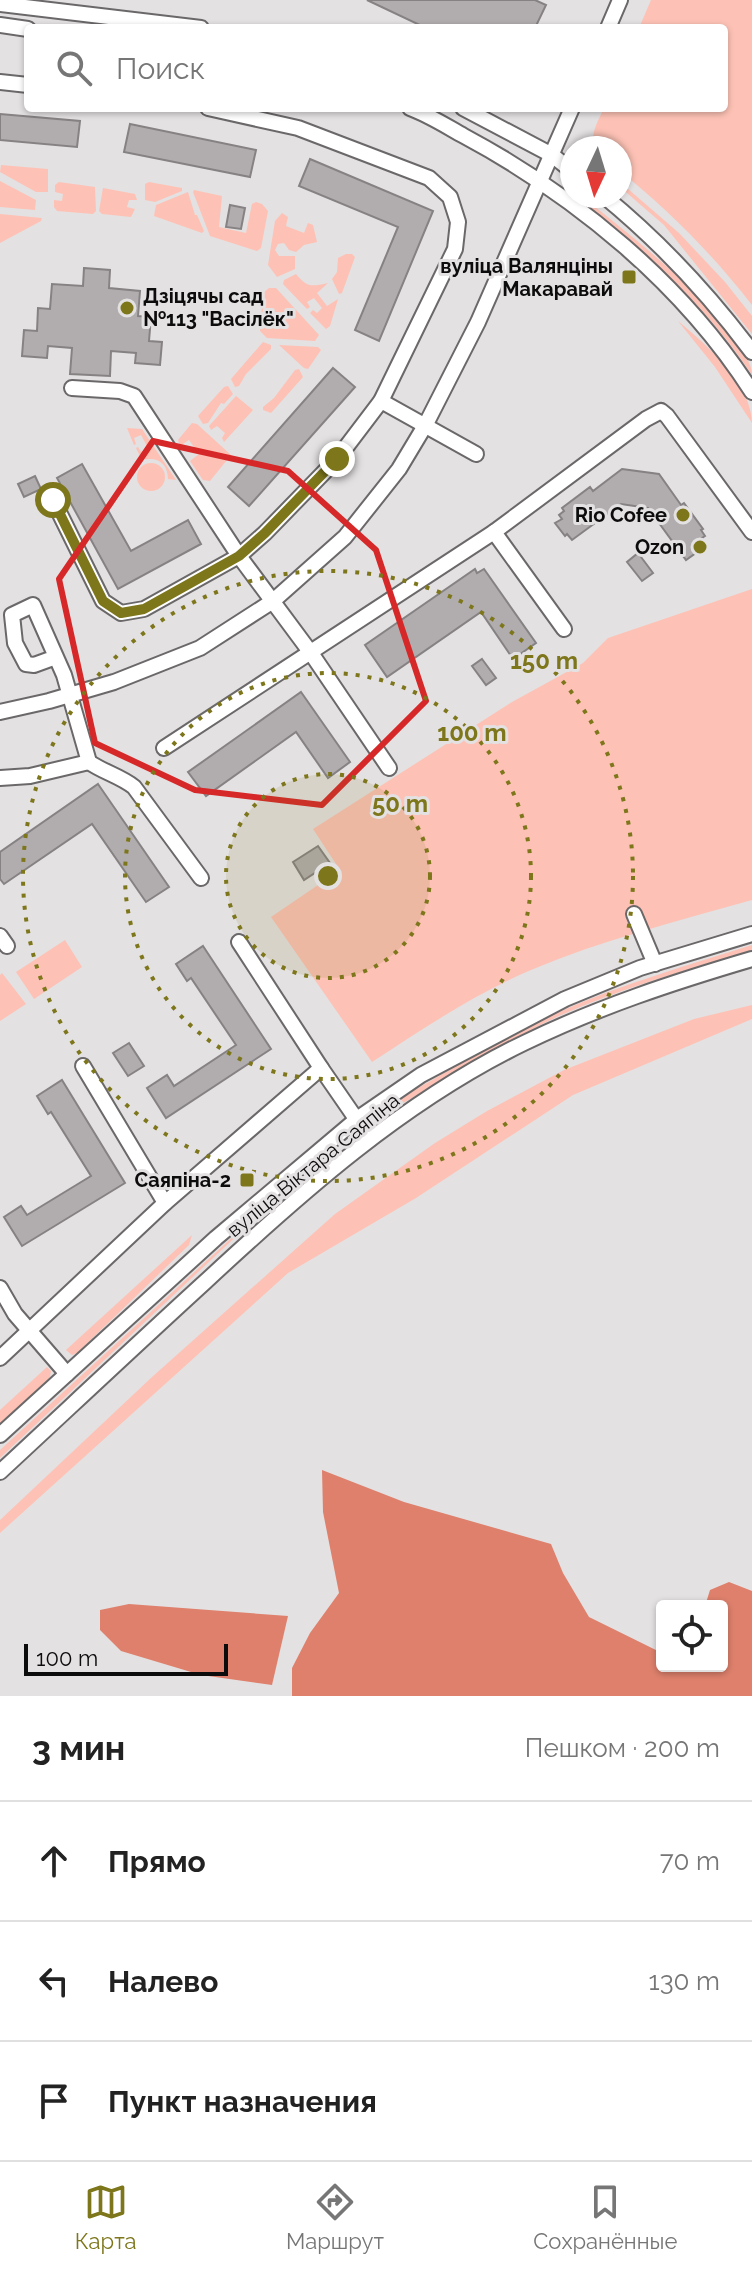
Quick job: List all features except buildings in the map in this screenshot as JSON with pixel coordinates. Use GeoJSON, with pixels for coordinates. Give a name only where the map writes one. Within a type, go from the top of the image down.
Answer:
{"type":"FeatureCollection","features":[{"type":"Feature","properties":{"kind":"street"},"geometry":{"type":"LineString","coordinates":[[610,24],[620,0]]}},
{"type":"Feature","properties":{"kind":"street"},"geometry":{"type":"LineString","coordinates":[[0,4],[168,24]]}},
{"type":"Feature","properties":{"kind":"street"},"geometry":{"type":"LineString","coordinates":[[0,25],[24,28]]}},
{"type":"Feature","properties":{"kind":"street"},"geometry":{"type":"LineString","coordinates":[[0,82],[24,85]]}},
{"type":"Feature","properties":{"kind":"street"},"geometry":{"type":"LineString","coordinates":[[53,500],[103,601],[121,613],[144,609],[239,556],[337,459],[381,401],[455,249],[458,222],[450,197],[429,178],[298,128],[226,112]]}},
{"type":"Feature","properties":{"kind":"street"},"geometry":{"type":"LineString","coordinates":[[418,112],[497,153],[540,181],[620,243],[726,351],[752,392]]}},
{"type":"Feature","properties":{"kind":"street"},"geometry":{"type":"LineString","coordinates":[[471,112],[560,161]]}},
{"type":"Feature","properties":{"kind":"street"},"geometry":{"type":"LineString","coordinates":[[0,712],[114,682],[200,648],[273,601],[345,537],[399,469],[426,424],[478,322],[570,112]]}},
{"type":"Feature","properties":{"kind":"street"},"geometry":{"type":"LineString","coordinates":[[619,208],[699,285],[752,352]]}},
{"type":"Feature","properties":{"kind":"street"},"geometry":{"type":"LineString","coordinates":[[72,388],[120,391],[134,396],[239,556],[311,653],[389,768]]}},
{"type":"Feature","properties":{"kind":"street"},"geometry":{"type":"LineString","coordinates":[[381,401],[476,454]]}},
{"type":"Feature","properties":{"kind":"street"},"geometry":{"type":"LineString","coordinates":[[164,748],[494,532],[661,411],[752,532]]}},
{"type":"Feature","properties":{"kind":"street"},"geometry":{"type":"LineString","coordinates":[[494,532],[564,629]]}},
{"type":"Feature","properties":{"kind":"street"},"geometry":{"type":"LineString","coordinates":[[56,657],[34,665],[26,664],[15,643],[12,615],[33,605],[64,675],[89,762],[121,777],[134,787],[201,878]]}},
{"type":"Feature","properties":{"kind":"street"},"geometry":{"type":"LineString","coordinates":[[0,778],[30,776],[89,762]]}},
{"type":"Feature","properties":{"kind":"street"},"geometry":{"type":"LineString","coordinates":[[634,914],[655,964]]}},
{"type":"Feature","properties":{"kind":"street","name":"вуліца Віктара Саяпіна"},"geometry":{"type":"LineString","coordinates":[[0,1435],[216,1238],[357,1119],[421,1075],[565,999],[655,964],[752,934]]}},
{"type":"Feature","properties":{"kind":"street"},"geometry":{"type":"LineString","coordinates":[[239,942],[370,1139]]}},
{"type":"Feature","properties":{"kind":"street","name":"вуліца Віктара Саяпіна"},"geometry":{"type":"LineString","coordinates":[[0,1472],[230,1259],[370,1139],[441,1090],[522,1044],[592,1013],[665,985],[752,959]]}},
{"type":"Feature","properties":{"kind":"street"},"geometry":{"type":"LineString","coordinates":[[83,1066],[165,1203]]}},
{"type":"Feature","properties":{"kind":"street"},"geometry":{"type":"LineString","coordinates":[[0,1358],[165,1203],[321,1068]]}},
{"type":"Feature","properties":{"kind":"street"},"geometry":{"type":"LineString","coordinates":[[0,1288],[15,1314],[67,1374]]}},
{"type":"Feature","properties":{"kind":"highlighted area"},"geometry":{"type":"Polygon","coordinates":[[[153,441],[288,471],[376,550],[426,701],[322,805],[195,790],[95,743],[59,579],[153,441]]]}},
{"type":"Feature","properties":{"kind":"shaded area"},"geometry":{"type":"Polygon","coordinates":[[[651,0],[752,0],[752,305],[690,234],[632,181],[632,136],[594,136],[602,112],[728,112],[728,24],[641,24],[651,0]]]}},
{"type":"Feature","properties":{"kind":"shaded area"},"geometry":{"type":"Polygon","coordinates":[[[1,165],[48,169],[48,192],[36,192],[0,172],[1,165]]]}},
{"type":"Feature","properties":{"kind":"shaded area"},"geometry":{"type":"Polygon","coordinates":[[[0,181],[36,200],[35,210],[0,207],[0,181]]]}},
{"type":"Feature","properties":{"kind":"shaded area"},"geometry":{"type":"Polygon","coordinates":[[[59,182],[95,187],[96,211],[93,214],[57,211],[54,200],[62,201],[63,194],[55,192],[55,185],[59,182]]]}},
{"type":"Feature","properties":{"kind":"shaded area"},"geometry":{"type":"Polygon","coordinates":[[[149,182],[182,188],[182,191],[155,202],[145,200],[145,184],[149,182]]]}},
{"type":"Feature","properties":{"kind":"shaded area"},"geometry":{"type":"Polygon","coordinates":[[[103,188],[135,194],[137,200],[129,200],[127,207],[135,209],[131,217],[99,211],[103,188]]]}},
{"type":"Feature","properties":{"kind":"shaded area"},"geometry":{"type":"Polygon","coordinates":[[[194,190],[222,196],[219,227],[246,233],[252,204],[262,204],[268,211],[261,248],[257,251],[210,236],[194,190]]]}},
{"type":"Feature","properties":{"kind":"shaded area"},"geometry":{"type":"Polygon","coordinates":[[[188,192],[204,231],[202,233],[154,216],[156,205],[188,192]]]}},
{"type":"Feature","properties":{"kind":"shaded area"},"geometry":{"type":"Polygon","coordinates":[[[632,192],[679,233],[725,282],[752,316],[752,334],[664,225],[632,197],[632,192]]]}},
{"type":"Feature","properties":{"kind":"shaded area"},"geometry":{"type":"Polygon","coordinates":[[[590,208],[596,208],[685,284],[743,353],[752,375],[716,326],[631,241],[590,208]]]}},
{"type":"Feature","properties":{"kind":"shaded area"},"geometry":{"type":"Polygon","coordinates":[[[282,213],[288,217],[286,226],[304,233],[308,223],[313,225],[317,242],[304,245],[296,252],[289,250],[284,243],[278,244],[275,250],[279,256],[295,256],[295,269],[277,277],[268,265],[275,221],[282,213]]]}},
{"type":"Feature","properties":{"kind":"shaded area"},"geometry":{"type":"Polygon","coordinates":[[[0,214],[42,218],[0,243],[0,214]]]}},
{"type":"Feature","properties":{"kind":"shaded area"},"geometry":{"type":"Polygon","coordinates":[[[346,254],[355,257],[339,294],[332,279],[337,272],[338,258],[346,254]]]}},
{"type":"Feature","properties":{"kind":"shaded area"},"geometry":{"type":"Polygon","coordinates":[[[296,274],[309,285],[328,283],[317,293],[327,306],[338,299],[330,326],[326,329],[310,313],[313,310],[317,313],[322,308],[314,298],[307,302],[310,307],[307,309],[283,284],[284,280],[296,274]]]}},
{"type":"Feature","properties":{"kind":"shaded area"},"geometry":{"type":"Polygon","coordinates":[[[269,288],[276,288],[319,335],[315,341],[267,338],[260,331],[263,293],[269,288]]]}},
{"type":"Feature","properties":{"kind":"shaded area"},"geometry":{"type":"Polygon","coordinates":[[[678,321],[726,366],[744,394],[752,423],[715,367],[678,321]]]}},
{"type":"Feature","properties":{"kind":"shaded area"},"geometry":{"type":"Polygon","coordinates":[[[263,342],[271,345],[271,349],[235,387],[231,379],[263,342]]]}},
{"type":"Feature","properties":{"kind":"shaded area"},"geometry":{"type":"Polygon","coordinates":[[[279,345],[318,347],[321,350],[308,369],[279,345]]]}},
{"type":"Feature","properties":{"kind":"shaded area"},"geometry":{"type":"Polygon","coordinates":[[[299,369],[303,377],[271,413],[263,410],[295,370],[299,369]]]}},
{"type":"Feature","properties":{"kind":"shaded area"},"geometry":{"type":"Polygon","coordinates":[[[228,386],[233,394],[224,404],[221,403],[208,423],[203,424],[198,416],[228,386]]]}},
{"type":"Feature","properties":{"kind":"shaded area"},"geometry":{"type":"Polygon","coordinates":[[[236,396],[253,410],[224,442],[222,438],[225,433],[217,426],[211,430],[209,426],[236,396]]]}},
{"type":"Feature","properties":{"kind":"shaded area"},"geometry":{"type":"Polygon","coordinates":[[[192,423],[231,455],[210,481],[203,480],[190,461],[199,454],[189,440],[180,446],[178,440],[192,423]]]}},
{"type":"Feature","properties":{"kind":"shaded area"},"geometry":{"type":"Polygon","coordinates":[[[127,428],[142,429],[176,480],[168,479],[161,462],[142,460],[136,448],[141,452],[148,448],[141,435],[134,438],[134,445],[127,428]]]}},
{"type":"Feature","properties":{"kind":"shaded area"},"geometry":{"type":"Polygon","coordinates":[[[151,463],[161,467],[165,477],[161,487],[151,491],[141,487],[137,477],[141,467],[151,463]]]}},
{"type":"Feature","properties":{"kind":"shaded area"},"geometry":{"type":"Polygon","coordinates":[[[752,589],[752,900],[613,940],[531,970],[469,1001],[372,1062],[271,917],[340,870],[313,829],[512,702],[583,663],[608,638],[752,589]]]}},
{"type":"Feature","properties":{"kind":"shaded area"},"geometry":{"type":"Polygon","coordinates":[[[65,940],[82,967],[34,999],[16,972],[65,940]]]}},
{"type":"Feature","properties":{"kind":"shaded area"},"geometry":{"type":"Polygon","coordinates":[[[752,945],[752,950],[582,1006],[519,1036],[403,1103],[400,1098],[540,1020],[632,984],[752,945]]]}},
{"type":"Feature","properties":{"kind":"shaded area"},"geometry":{"type":"Polygon","coordinates":[[[2,973],[26,1004],[0,1021],[0,975],[2,973]]]}},
{"type":"Feature","properties":{"kind":"shaded area"},"geometry":{"type":"Polygon","coordinates":[[[752,1005],[752,1019],[573,1095],[416,1198],[288,1273],[0,1533],[0,1520],[152,1377],[335,1214],[435,1143],[564,1070],[694,1019],[752,1005]]]}},
{"type":"Feature","properties":{"kind":"shaded area"},"geometry":{"type":"Polygon","coordinates":[[[333,1145],[333,1149],[0,1458],[0,1450],[333,1145]]]}},
{"type":"Feature","properties":{"kind":"shaded area"},"geometry":{"type":"Polygon","coordinates":[[[192,1235],[189,1245],[77,1353],[72,1355],[66,1350],[192,1235]]]}},
{"type":"Feature","properties":{"kind":"shaded area"},"geometry":{"type":"Polygon","coordinates":[[[47,1367],[51,1371],[50,1377],[0,1425],[0,1410],[47,1367]]]}},
{"type":"Feature","properties":{"kind":"shaded area"},"geometry":{"type":"Polygon","coordinates":[[[322,1470],[404,1502],[551,1544],[563,1573],[589,1617],[656,1650],[656,1672],[728,1672],[728,1600],[707,1600],[710,1590],[729,1582],[752,1591],[752,1696],[292,1696],[292,1668],[310,1633],[339,1593],[323,1512],[322,1470]]]}},
{"type":"Feature","properties":{"kind":"shaded area"},"geometry":{"type":"Polygon","coordinates":[[[129,1604],[288,1616],[272,1685],[201,1675],[121,1651],[100,1630],[100,1610],[129,1604]]]}},
{"type":"Feature","properties":{"kind":"place","name":"вуліца Валянціны Макаравай"},"geometry":{"type":"Point","coordinates":[629,277]}},
{"type":"Feature","properties":{"kind":"place","name":"Дзіцячы сад №113 \"Васілёк\""},"geometry":{"type":"Point","coordinates":[127,308]}},
{"type":"Feature","properties":{"kind":"place","name":"Rio Cofee"},"geometry":{"type":"Point","coordinates":[683,515]}},
{"type":"Feature","properties":{"kind":"place","name":"Ozon"},"geometry":{"type":"Point","coordinates":[700,547]}},
{"type":"Feature","properties":{"kind":"place","name":"Саяпіна-2"},"geometry":{"type":"Point","coordinates":[247,1180]}},
{"type":"Feature","properties":{"kind":"route"},"geometry":{"type":"LineString","coordinates":[[53,500],[103,601],[121,613],[144,609],[239,556],[337,459]]}}]}
